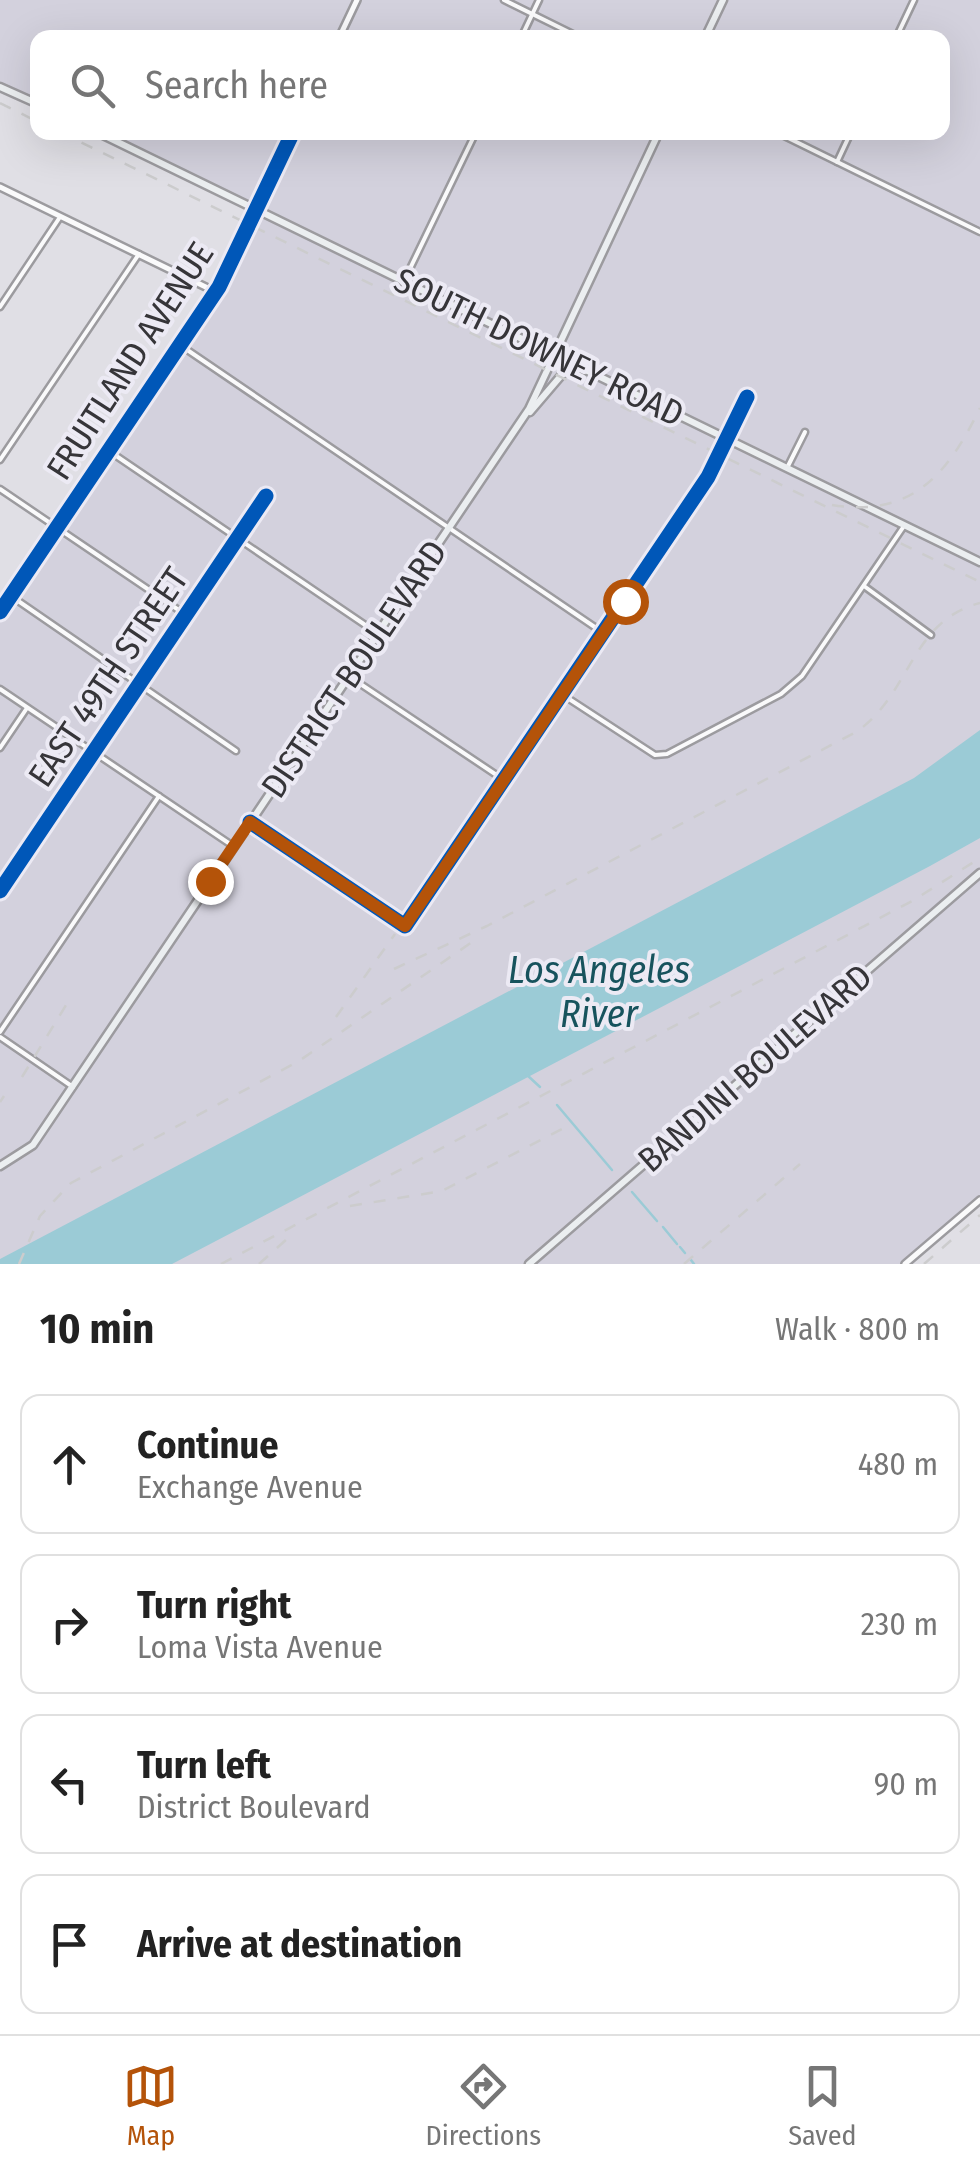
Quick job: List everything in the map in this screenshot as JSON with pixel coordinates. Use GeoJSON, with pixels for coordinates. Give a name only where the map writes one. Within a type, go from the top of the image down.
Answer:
{"type":"FeatureCollection","features":[{"type":"Feature","properties":{"kind":"main road"},"geometry":{"type":"LineString","coordinates":[[709,30],[723,0]]}},
{"type":"Feature","properties":{"kind":"main road"},"geometry":{"type":"LineString","coordinates":[[0,86],[30,100]]}},
{"type":"Feature","properties":{"kind":"main road","name":"SOUTH DOWNEY ROAD"},"geometry":{"type":"LineString","coordinates":[[113,140],[980,562]]}},
{"type":"Feature","properties":{"kind":"main road","name":"DISTRICT BOULEVARD"},"geometry":{"type":"LineString","coordinates":[[0,1166],[33,1145],[525,416],[655,140]]}},
{"type":"Feature","properties":{"kind":"main road"},"geometry":{"type":"LineString","coordinates":[[525,416],[546,398],[565,370],[579,368]]}},
{"type":"Feature","properties":{"kind":"main road","name":"BANDINI BOULEVARD"},"geometry":{"type":"LineString","coordinates":[[530,1264],[980,873]]}},
{"type":"Feature","properties":{"kind":"street"},"geometry":{"type":"LineString","coordinates":[[343,30],[356,0]]}},
{"type":"Feature","properties":{"kind":"street"},"geometry":{"type":"LineString","coordinates":[[504,0],[565,30]]}},
{"type":"Feature","properties":{"kind":"street"},"geometry":{"type":"LineString","coordinates":[[525,30],[540,0]]}},
{"type":"Feature","properties":{"kind":"street"},"geometry":{"type":"LineString","coordinates":[[900,30],[914,0]]}},
{"type":"Feature","properties":{"kind":"street","name":"FRUITLAND AVENUE"},"geometry":{"type":"LineString","coordinates":[[0,612],[216,292],[289,140]]}},
{"type":"Feature","properties":{"kind":"street"},"geometry":{"type":"LineString","coordinates":[[404,282],[472,140]]}},
{"type":"Feature","properties":{"kind":"street"},"geometry":{"type":"LineString","coordinates":[[792,140],[978,230],[980,220]]}},
{"type":"Feature","properties":{"kind":"street"},"geometry":{"type":"LineString","coordinates":[[837,162],[847,140]]}},
{"type":"Feature","properties":{"kind":"street"},"geometry":{"type":"LineString","coordinates":[[0,188],[216,292]]}},
{"type":"Feature","properties":{"kind":"street"},"geometry":{"type":"LineString","coordinates":[[0,307],[60,216]]}},
{"type":"Feature","properties":{"kind":"street"},"geometry":{"type":"LineString","coordinates":[[0,460],[138,254]]}},
{"type":"Feature","properties":{"kind":"street"},"geometry":{"type":"LineString","coordinates":[[180,345],[603,632]]}},
{"type":"Feature","properties":{"kind":"street"},"geometry":{"type":"LineString","coordinates":[[250,822],[405,926],[708,478],[747,397]]}},
{"type":"Feature","properties":{"kind":"street"},"geometry":{"type":"LineString","coordinates":[[787,469],[805,432]]}},
{"type":"Feature","properties":{"kind":"street"},"geometry":{"type":"LineString","coordinates":[[109,451],[377,634]]}},
{"type":"Feature","properties":{"kind":"street"},"geometry":{"type":"LineString","coordinates":[[0,488],[186,615]]}},
{"type":"Feature","properties":{"kind":"street","name":"EAST 49TH STREET"},"geometry":{"type":"LineString","coordinates":[[0,892],[266,496]]}},
{"type":"Feature","properties":{"kind":"street"},"geometry":{"type":"LineString","coordinates":[[562,694],[655,755],[664,755],[781,694],[802,676],[904,526]]}},
{"type":"Feature","properties":{"kind":"street"},"geometry":{"type":"LineString","coordinates":[[864,586],[931,635]]}},
{"type":"Feature","properties":{"kind":"street"},"geometry":{"type":"LineString","coordinates":[[11,596],[236,751]]}},
{"type":"Feature","properties":{"kind":"street"},"geometry":{"type":"LineString","coordinates":[[349,676],[504,780]]}},
{"type":"Feature","properties":{"kind":"street"},"geometry":{"type":"LineString","coordinates":[[0,690],[233,846]]}},
{"type":"Feature","properties":{"kind":"street"},"geometry":{"type":"LineString","coordinates":[[0,748],[27,708]]}},
{"type":"Feature","properties":{"kind":"street"},"geometry":{"type":"LineString","coordinates":[[74,1086],[0,1034],[158,796]]}},
{"type":"Feature","properties":{"kind":"street"},"geometry":{"type":"LineString","coordinates":[[905,1264],[980,1200]]}},
{"type":"Feature","properties":{"kind":"shaded area"},"geometry":{"type":"Polygon","coordinates":[[[0,0],[980,0],[980,1195],[901,1264],[0,1264],[0,611],[213,296],[244,233],[252,236],[264,211],[118,140],[950,140],[950,30],[30,30],[30,97],[0,82],[0,0]]]}},
{"type":"Feature","properties":{"kind":"water","name":"Los Angeles River"},"geometry":{"type":"Polygon","coordinates":[[[980,730],[980,838],[930,866],[172,1264],[0,1264],[0,1259],[914,778],[980,730]]]}},
{"type":"Feature","properties":{"kind":"waterway"},"geometry":{"type":"LineString","coordinates":[[527,1075],[540,1087]]}},
{"type":"Feature","properties":{"kind":"waterway"},"geometry":{"type":"LineString","coordinates":[[557,1105],[612,1170]]}},
{"type":"Feature","properties":{"kind":"waterway"},"geometry":{"type":"LineString","coordinates":[[632,1192],[657,1221]]}},
{"type":"Feature","properties":{"kind":"waterway"},"geometry":{"type":"LineString","coordinates":[[663,1227],[677,1244]]}},
{"type":"Feature","properties":{"kind":"waterway"},"geometry":{"type":"LineString","coordinates":[[680,1247],[685,1253]]}},
{"type":"Feature","properties":{"kind":"waterway"},"geometry":{"type":"LineString","coordinates":[[691,1260],[694,1264]]}},
{"type":"Feature","properties":{"kind":"railway"},"geometry":{"type":"LineString","coordinates":[[0,103],[30,118]]}},
{"type":"Feature","properties":{"kind":"railway"},"geometry":{"type":"LineString","coordinates":[[76,140],[980,582]]}},
{"type":"Feature","properties":{"kind":"railway"},"geometry":{"type":"LineString","coordinates":[[832,505],[884,505],[924,486],[955,453],[980,408]]}},
{"type":"Feature","properties":{"kind":"railway"},"geometry":{"type":"LineString","coordinates":[[394,969],[487,926],[856,732],[889,699],[939,626],[957,612],[980,603]]}},
{"type":"Feature","properties":{"kind":"railway"},"geometry":{"type":"LineString","coordinates":[[221,1264],[914,900],[980,858]]}},
{"type":"Feature","properties":{"kind":"railway"},"geometry":{"type":"LineString","coordinates":[[336,1017],[395,934]]}},
{"type":"Feature","properties":{"kind":"railway"},"geometry":{"type":"LineString","coordinates":[[19,1264],[40,1216],[71,1183],[299,1061],[475,940]]}},
{"type":"Feature","properties":{"kind":"railway"},"geometry":{"type":"LineString","coordinates":[[22,1077],[71,997]]}},
{"type":"Feature","properties":{"kind":"railway"},"geometry":{"type":"LineString","coordinates":[[0,1102],[4,1096]]}},
{"type":"Feature","properties":{"kind":"railway"},"geometry":{"type":"LineString","coordinates":[[350,1206],[442,1191],[564,1128]]}},
{"type":"Feature","properties":{"kind":"railway"},"geometry":{"type":"LineString","coordinates":[[684,1264],[800,1164]]}},
{"type":"Feature","properties":{"kind":"railway"},"geometry":{"type":"LineString","coordinates":[[924,1264],[980,1215]]}},
{"type":"Feature","properties":{"kind":"railway"},"geometry":{"type":"LineString","coordinates":[[259,1264],[287,1239]]}},
{"type":"Feature","properties":{"kind":"cycle path"},"geometry":{"type":"LineString","coordinates":[[0,612],[219,287],[289,140]]}},
{"type":"Feature","properties":{"kind":"cycle path"},"geometry":{"type":"LineString","coordinates":[[250,822],[405,926],[708,477],[747,397]]}},
{"type":"Feature","properties":{"kind":"cycle path"},"geometry":{"type":"LineString","coordinates":[[0,891],[266,496]]}},
{"type":"Feature","properties":{"kind":"route"},"geometry":{"type":"LineString","coordinates":[[210,881],[250,822],[405,926],[625,601]]}}]}
